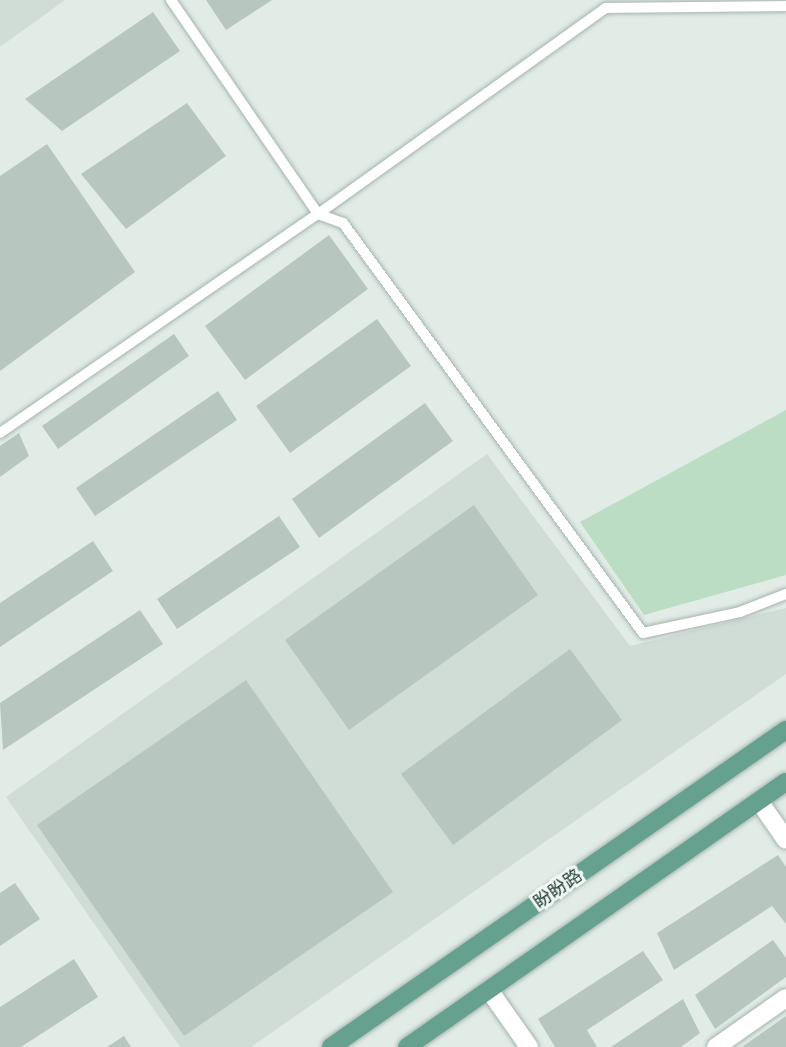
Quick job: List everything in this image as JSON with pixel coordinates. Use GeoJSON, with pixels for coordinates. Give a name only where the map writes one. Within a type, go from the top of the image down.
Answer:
{"type":"FeatureCollection","features":[{"type":"Feature","properties":{"kind":"main road","name":"盼盼路"},"geometry":{"type":"LineString","coordinates":[[331,1047],[786,730]]}},
{"type":"Feature","properties":{"kind":"main road"},"geometry":{"type":"LineString","coordinates":[[407,1047],[786,782]]}},
{"type":"Feature","properties":{"kind":"street"},"geometry":{"type":"LineString","coordinates":[[759,801],[786,840]]}},
{"type":"Feature","properties":{"kind":"street"},"geometry":{"type":"LineString","coordinates":[[489,990],[529,1047]]}},
{"type":"Feature","properties":{"kind":"street"},"geometry":{"type":"LineString","coordinates":[[716,1047],[786,998]]}},
{"type":"Feature","properties":{"kind":"lane"},"geometry":{"type":"LineString","coordinates":[[171,0],[318,214],[343,223],[643,633],[740,612],[786,594]]}},
{"type":"Feature","properties":{"kind":"lane"},"geometry":{"type":"LineString","coordinates":[[0,433],[318,214],[606,8],[786,6]]}},
{"type":"Feature","properties":{"kind":"shaded area"},"geometry":{"type":"Polygon","coordinates":[[[0,0],[65,0],[0,47],[0,0]]]}},
{"type":"Feature","properties":{"kind":"shaded area"},"geometry":{"type":"Polygon","coordinates":[[[487,454],[630,646],[786,608],[786,674],[251,1047],[180,1047],[6,797],[487,454]]]}},
{"type":"Feature","properties":{"kind":"green space"},"geometry":{"type":"Polygon","coordinates":[[[786,410],[786,575],[644,615],[580,522],[786,410]]]}},
{"type":"Feature","properties":{"kind":"building"},"geometry":{"type":"Polygon","coordinates":[[[206,0],[272,0],[226,30],[206,0]]]}},
{"type":"Feature","properties":{"kind":"building"},"geometry":{"type":"Polygon","coordinates":[[[153,12],[180,51],[62,131],[25,99],[153,12]]]}},
{"type":"Feature","properties":{"kind":"building"},"geometry":{"type":"Polygon","coordinates":[[[187,103],[226,156],[126,229],[81,174],[187,103]]]}},
{"type":"Feature","properties":{"kind":"building"},"geometry":{"type":"Polygon","coordinates":[[[47,144],[135,272],[0,371],[0,176],[47,144]]]}},
{"type":"Feature","properties":{"kind":"building"},"geometry":{"type":"Polygon","coordinates":[[[329,235],[368,289],[245,380],[205,326],[329,235]]]}},
{"type":"Feature","properties":{"kind":"building"},"geometry":{"type":"Polygon","coordinates":[[[377,319],[411,366],[290,453],[256,406],[377,319]]]}},
{"type":"Feature","properties":{"kind":"building"},"geometry":{"type":"Polygon","coordinates":[[[174,334],[189,356],[58,449],[42,426],[174,334]]]}},
{"type":"Feature","properties":{"kind":"building"},"geometry":{"type":"Polygon","coordinates":[[[218,391],[237,420],[95,516],[76,488],[218,391]]]}},
{"type":"Feature","properties":{"kind":"building"},"geometry":{"type":"Polygon","coordinates":[[[425,403],[453,441],[319,538],[292,499],[425,403]]]}},
{"type":"Feature","properties":{"kind":"building"},"geometry":{"type":"Polygon","coordinates":[[[19,433],[29,456],[0,477],[0,446],[19,433]]]}},
{"type":"Feature","properties":{"kind":"building"},"geometry":{"type":"Polygon","coordinates":[[[474,505],[538,595],[349,730],[285,640],[474,505]]]}},
{"type":"Feature","properties":{"kind":"building"},"geometry":{"type":"Polygon","coordinates":[[[279,516],[300,547],[177,629],[157,599],[279,516]]]}},
{"type":"Feature","properties":{"kind":"building"},"geometry":{"type":"Polygon","coordinates":[[[93,541],[113,571],[0,647],[0,603],[93,541]]]}},
{"type":"Feature","properties":{"kind":"building"},"geometry":{"type":"Polygon","coordinates":[[[140,610],[163,644],[3,750],[0,703],[140,610]]]}},
{"type":"Feature","properties":{"kind":"building"},"geometry":{"type":"Polygon","coordinates":[[[570,649],[622,720],[453,845],[401,774],[570,649]]]}},
{"type":"Feature","properties":{"kind":"building"},"geometry":{"type":"Polygon","coordinates":[[[246,680],[393,892],[184,1036],[37,825],[246,680]]]}},
{"type":"Feature","properties":{"kind":"building"},"geometry":{"type":"Polygon","coordinates":[[[778,855],[786,867],[786,924],[772,906],[674,970],[657,933],[778,855]]]}},
{"type":"Feature","properties":{"kind":"building"},"geometry":{"type":"Polygon","coordinates":[[[15,883],[40,919],[0,946],[0,893],[15,883]]]}},
{"type":"Feature","properties":{"kind":"building"},"geometry":{"type":"Polygon","coordinates":[[[773,940],[786,958],[786,977],[715,1029],[695,995],[773,940]]]}},
{"type":"Feature","properties":{"kind":"building"},"geometry":{"type":"Polygon","coordinates":[[[643,951],[663,980],[587,1030],[597,1047],[555,1047],[538,1019],[643,951]]]}},
{"type":"Feature","properties":{"kind":"building"},"geometry":{"type":"Polygon","coordinates":[[[74,959],[98,997],[21,1047],[0,1047],[0,1007],[74,959]]]}},
{"type":"Feature","properties":{"kind":"building"},"geometry":{"type":"Polygon","coordinates":[[[683,999],[700,1033],[681,1047],[611,1047],[683,999]]]}},
{"type":"Feature","properties":{"kind":"building"},"geometry":{"type":"Polygon","coordinates":[[[786,1016],[786,1047],[742,1047],[786,1016]]]}},
{"type":"Feature","properties":{"kind":"building"},"geometry":{"type":"Polygon","coordinates":[[[124,1036],[131,1047],[107,1047],[124,1036]]]}}]}
